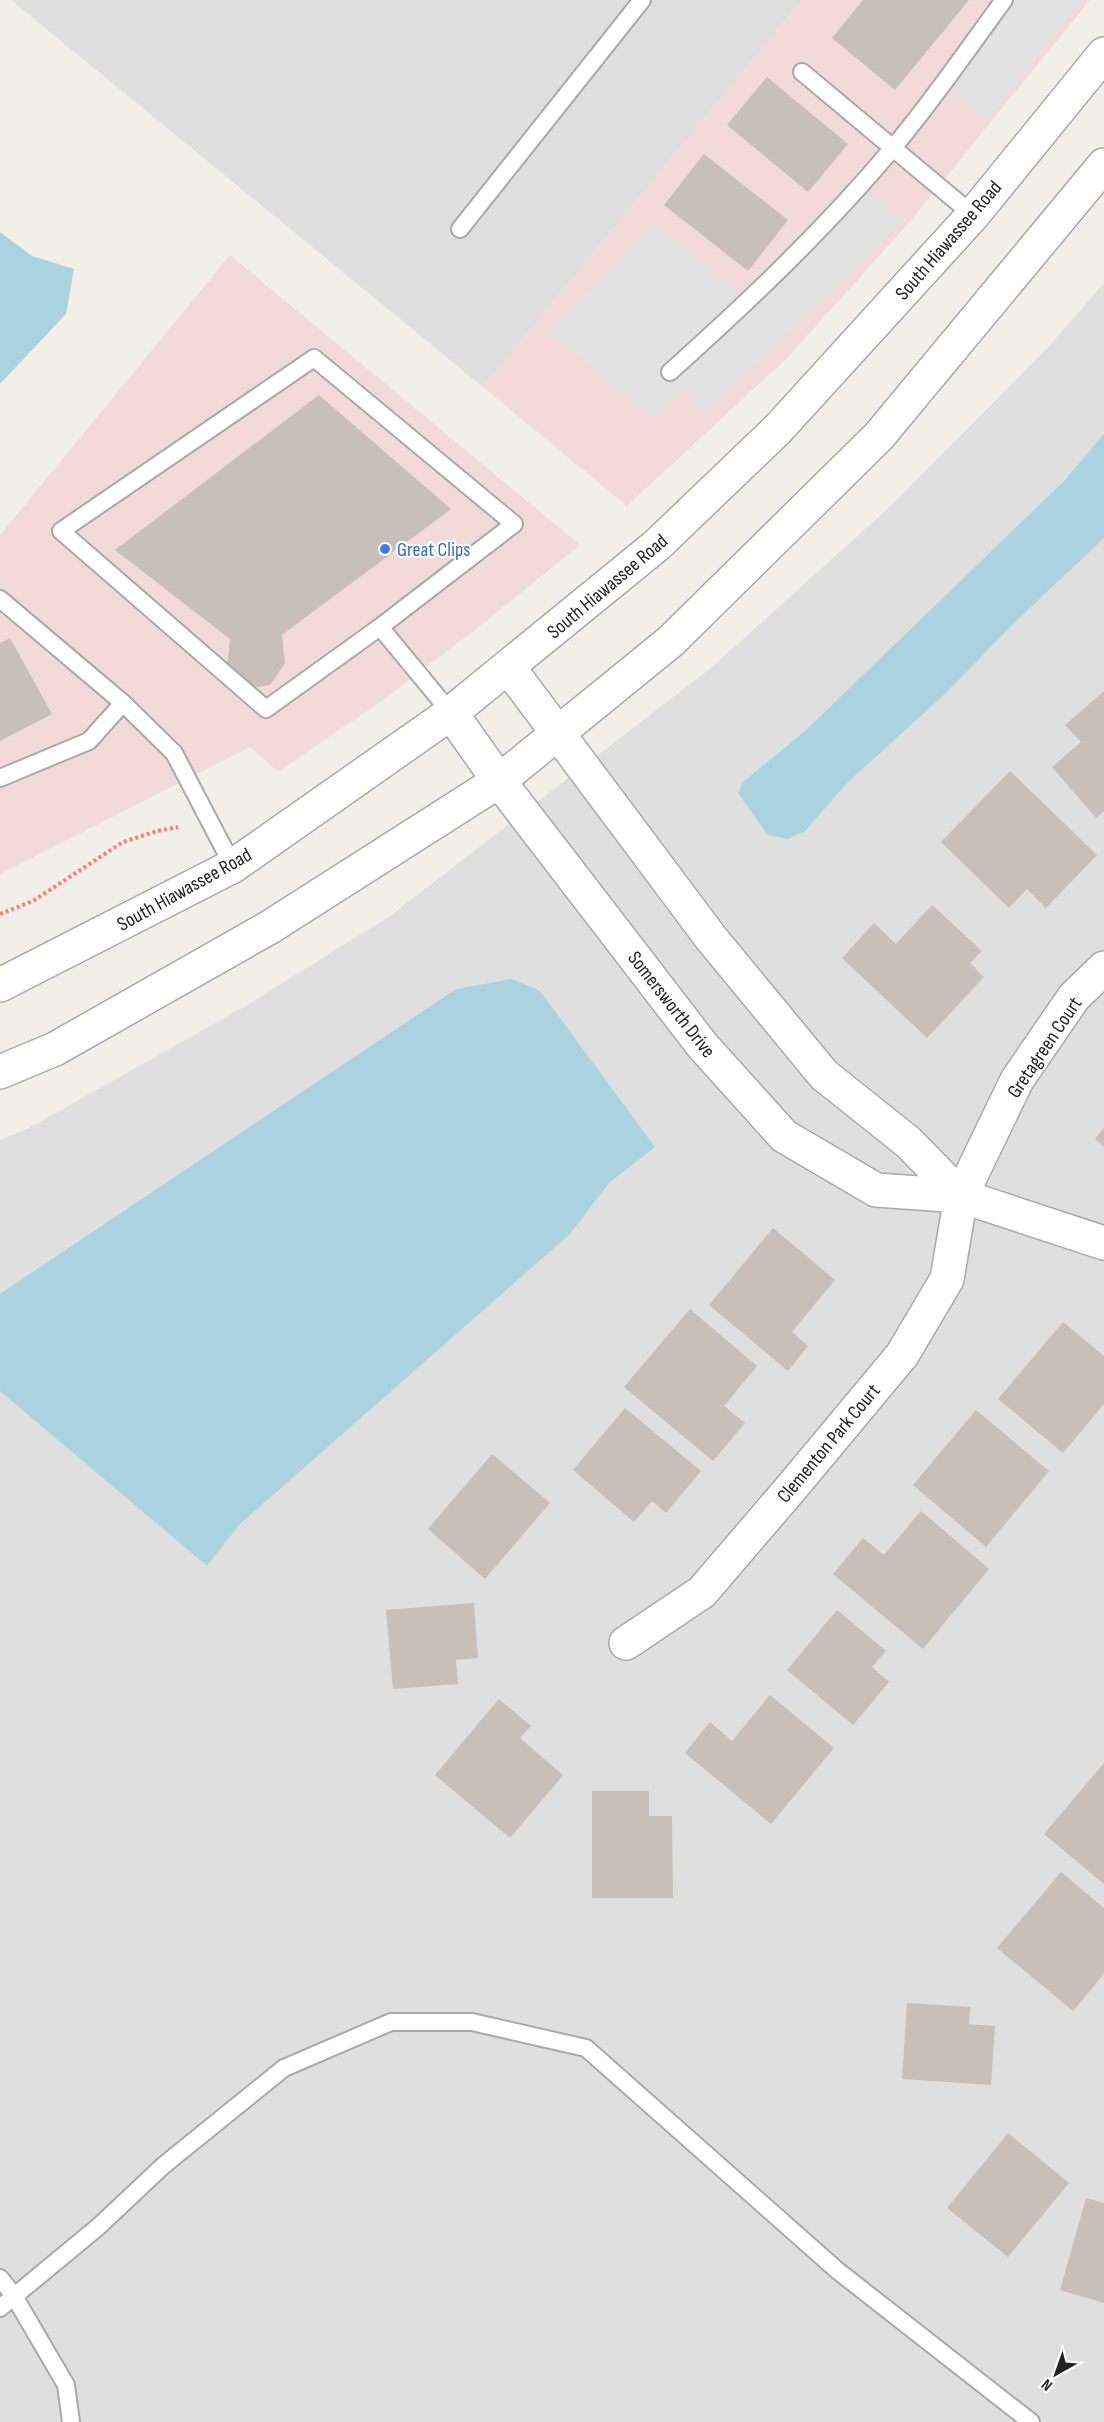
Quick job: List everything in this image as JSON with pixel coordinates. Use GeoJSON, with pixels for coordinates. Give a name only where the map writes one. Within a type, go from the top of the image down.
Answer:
{"type":"FeatureCollection","features":[{"type":"Feature","properties":{"kind":"street","name":"South Hiawassee Road"},"geometry":{"type":"LineString","coordinates":[[0,985],[233,866],[451,713],[657,545],[778,429],[973,215],[1104,54]]}},
{"type":"Feature","properties":{"kind":"street"},"geometry":{"type":"LineString","coordinates":[[0,1072],[55,1049],[270,927],[500,781],[671,641],[879,436],[1104,165]]}},
{"type":"Feature","properties":{"kind":"street","name":"Somersworth Drive"},"geometry":{"type":"LineString","coordinates":[[508,668],[711,938],[824,1075],[908,1142],[961,1197]]}},
{"type":"Feature","properties":{"kind":"street","name":"Somersworth Drive"},"geometry":{"type":"LineString","coordinates":[[451,713],[500,781],[702,1045],[784,1136],[876,1190],[961,1197],[1104,1243]]}},
{"type":"Feature","properties":{"kind":"street","name":"Gretagreen Court"},"geometry":{"type":"LineString","coordinates":[[961,1197],[1017,1080],[1074,997],[1104,968]]}},
{"type":"Feature","properties":{"kind":"street","name":"Clementon Park Court"},"geometry":{"type":"LineString","coordinates":[[626,1643],[702,1592],[902,1355],[947,1279],[961,1197]]}},
{"type":"Feature","properties":{"kind":"lane"},"geometry":{"type":"LineString","coordinates":[[460,229],[642,0]]}},
{"type":"Feature","properties":{"kind":"lane"},"geometry":{"type":"LineString","coordinates":[[670,372],[749,301],[825,224],[893,148],[1004,0]]}},
{"type":"Feature","properties":{"kind":"lane"},"geometry":{"type":"LineString","coordinates":[[802,72],[973,215]]}},
{"type":"Feature","properties":{"kind":"lane"},"geometry":{"type":"LineString","coordinates":[[314,358],[514,524],[380,627],[266,709],[61,531],[314,358]]}},
{"type":"Feature","properties":{"kind":"lane"},"geometry":{"type":"LineString","coordinates":[[0,599],[123,703],[174,753],[233,866]]}},
{"type":"Feature","properties":{"kind":"lane"},"geometry":{"type":"LineString","coordinates":[[380,627],[451,713]]}},
{"type":"Feature","properties":{"kind":"lane"},"geometry":{"type":"LineString","coordinates":[[0,778],[89,741],[123,703]]}},
{"type":"Feature","properties":{"kind":"lane"},"geometry":{"type":"LineString","coordinates":[[0,2308],[98,2227],[164,2165],[284,2068],[391,2022],[472,2022],[586,2048],[838,2271],[1031,2422]]}},
{"type":"Feature","properties":{"kind":"lane"},"geometry":{"type":"LineString","coordinates":[[0,2278],[14,2296],[66,2385],[71,2422]]}},
{"type":"Feature","properties":{"kind":"path"},"geometry":{"type":"LineString","coordinates":[[0,914],[33,901],[123,842],[178,827]]}},
{"type":"Feature","properties":{"kind":"shaded area"},"geometry":{"type":"Polygon","coordinates":[[[11,0],[802,0],[483,387],[11,0]]]}},
{"type":"Feature","properties":{"kind":"shaded area"},"geometry":{"type":"Polygon","coordinates":[[[802,0],[1090,0],[908,224],[787,358],[627,506],[483,387],[802,0]]]}},
{"type":"Feature","properties":{"kind":"shaded area"},"geometry":{"type":"Polygon","coordinates":[[[1004,0],[1082,0],[988,120],[941,84],[1004,0]]]}},
{"type":"Feature","properties":{"kind":"shaded area"},"geometry":{"type":"Polygon","coordinates":[[[863,181],[902,222],[705,413],[682,389],[655,420],[549,331],[654,224],[749,301],[863,181]]]}},
{"type":"Feature","properties":{"kind":"shaded area"},"geometry":{"type":"Polygon","coordinates":[[[230,255],[580,545],[480,626],[383,700],[278,772],[250,747],[0,874],[0,535],[230,255]]]}},
{"type":"Feature","properties":{"kind":"shaded area"},"geometry":{"type":"Polygon","coordinates":[[[1104,283],[1104,2422],[0,2422],[0,1140],[31,1127],[247,1005],[390,916],[712,667],[893,504],[1052,343],[1104,283]]]}},
{"type":"Feature","properties":{"kind":"water"},"geometry":{"type":"Polygon","coordinates":[[[0,232],[32,256],[74,269],[66,314],[0,384],[0,232]]]}},
{"type":"Feature","properties":{"kind":"water"},"geometry":{"type":"Polygon","coordinates":[[[1104,434],[1104,538],[1012,625],[946,693],[847,783],[805,831],[788,839],[768,835],[738,793],[743,782],[804,732],[1064,481],[1104,434]]]}},
{"type":"Feature","properties":{"kind":"water"},"geometry":{"type":"Polygon","coordinates":[[[512,979],[540,991],[655,1147],[609,1183],[570,1234],[239,1525],[207,1566],[0,1391],[0,1294],[456,989],[512,979]]]}},
{"type":"Feature","properties":{"kind":"building"},"geometry":{"type":"Polygon","coordinates":[[[863,0],[969,0],[895,90],[832,38],[863,0]]]}},
{"type":"Feature","properties":{"kind":"building"},"geometry":{"type":"Polygon","coordinates":[[[767,77],[848,144],[808,192],[727,125],[767,77]]]}},
{"type":"Feature","properties":{"kind":"building"},"geometry":{"type":"Polygon","coordinates":[[[704,154],[788,220],[748,271],[664,205],[704,154]]]}},
{"type":"Feature","properties":{"kind":"building"},"geometry":{"type":"Polygon","coordinates":[[[319,395],[451,509],[282,635],[285,663],[270,685],[245,689],[227,668],[230,639],[115,550],[319,395]]]}},
{"type":"Feature","properties":{"kind":"building"},"geometry":{"type":"Polygon","coordinates":[[[10,638],[52,714],[0,741],[0,643],[10,638]]]}},
{"type":"Feature","properties":{"kind":"building"},"geometry":{"type":"Polygon","coordinates":[[[1104,691],[1104,811],[1096,818],[1052,767],[1081,742],[1065,725],[1104,691]]]}},
{"type":"Feature","properties":{"kind":"building"},"geometry":{"type":"Polygon","coordinates":[[[1010,771],[1097,855],[1046,908],[1027,889],[1009,908],[941,842],[1010,771]]]}},
{"type":"Feature","properties":{"kind":"building"},"geometry":{"type":"Polygon","coordinates":[[[932,905],[982,951],[970,963],[984,977],[927,1038],[842,958],[874,923],[896,944],[932,905]]]}},
{"type":"Feature","properties":{"kind":"building"},"geometry":{"type":"Polygon","coordinates":[[[1104,1128],[1104,1147],[1095,1139],[1104,1128]]]}},
{"type":"Feature","properties":{"kind":"building"},"geometry":{"type":"Polygon","coordinates":[[[773,1228],[835,1280],[792,1332],[808,1346],[788,1371],[709,1305],[773,1228]]]}},
{"type":"Feature","properties":{"kind":"building"},"geometry":{"type":"Polygon","coordinates":[[[690,1309],[757,1366],[724,1406],[745,1423],[713,1461],[624,1387],[690,1309]]]}},
{"type":"Feature","properties":{"kind":"building"},"geometry":{"type":"Polygon","coordinates":[[[1063,1322],[1104,1356],[1104,1404],[1063,1453],[998,1399],[1063,1322]]]}},
{"type":"Feature","properties":{"kind":"building"},"geometry":{"type":"Polygon","coordinates":[[[625,1408],[701,1471],[666,1513],[652,1501],[634,1522],[573,1470],[625,1408]]]}},
{"type":"Feature","properties":{"kind":"building"},"geometry":{"type":"Polygon","coordinates":[[[976,1410],[1049,1471],[986,1547],[913,1485],[976,1410]]]}},
{"type":"Feature","properties":{"kind":"building"},"geometry":{"type":"Polygon","coordinates":[[[492,1454],[550,1503],[485,1579],[428,1529],[492,1454]]]}},
{"type":"Feature","properties":{"kind":"building"},"geometry":{"type":"Polygon","coordinates":[[[921,1511],[989,1569],[923,1649],[833,1574],[863,1538],[884,1555],[921,1511]]]}},
{"type":"Feature","properties":{"kind":"building"},"geometry":{"type":"Polygon","coordinates":[[[474,1603],[478,1658],[456,1660],[458,1684],[393,1689],[386,1610],[474,1603]]]}},
{"type":"Feature","properties":{"kind":"building"},"geometry":{"type":"Polygon","coordinates":[[[837,1610],[886,1651],[872,1667],[889,1682],[853,1725],[787,1670],[837,1610]]]}},
{"type":"Feature","properties":{"kind":"building"},"geometry":{"type":"Polygon","coordinates":[[[770,1695],[834,1748],[771,1824],[685,1753],[710,1722],[732,1741],[770,1695]]]}},
{"type":"Feature","properties":{"kind":"building"},"geometry":{"type":"Polygon","coordinates":[[[499,1699],[531,1726],[520,1738],[563,1775],[510,1838],[435,1775],[499,1699]]]}},
{"type":"Feature","properties":{"kind":"building"},"geometry":{"type":"Polygon","coordinates":[[[1104,1763],[1104,1884],[1044,1834],[1104,1763]]]}},
{"type":"Feature","properties":{"kind":"building"},"geometry":{"type":"Polygon","coordinates":[[[592,1791],[649,1791],[649,1816],[672,1816],[673,1898],[592,1898],[592,1791]]]}},
{"type":"Feature","properties":{"kind":"building"},"geometry":{"type":"Polygon","coordinates":[[[1061,1872],[1104,1908],[1104,1974],[1073,2011],[997,1948],[1061,1872]]]}},
{"type":"Feature","properties":{"kind":"building"},"geometry":{"type":"Polygon","coordinates":[[[907,2003],[970,2007],[969,2024],[995,2026],[991,2085],[902,2079],[907,2003]]]}},
{"type":"Feature","properties":{"kind":"building"},"geometry":{"type":"Polygon","coordinates":[[[1008,2133],[1069,2183],[1008,2257],[947,2208],[1008,2133]]]}},
{"type":"Feature","properties":{"kind":"building"},"geometry":{"type":"Polygon","coordinates":[[[1086,2198],[1104,2203],[1104,2303],[1060,2290],[1086,2198]]]}},
{"type":"Feature","properties":{"kind":"place","name":"Great Clips"},"geometry":{"type":"Point","coordinates":[385,549]}}]}
